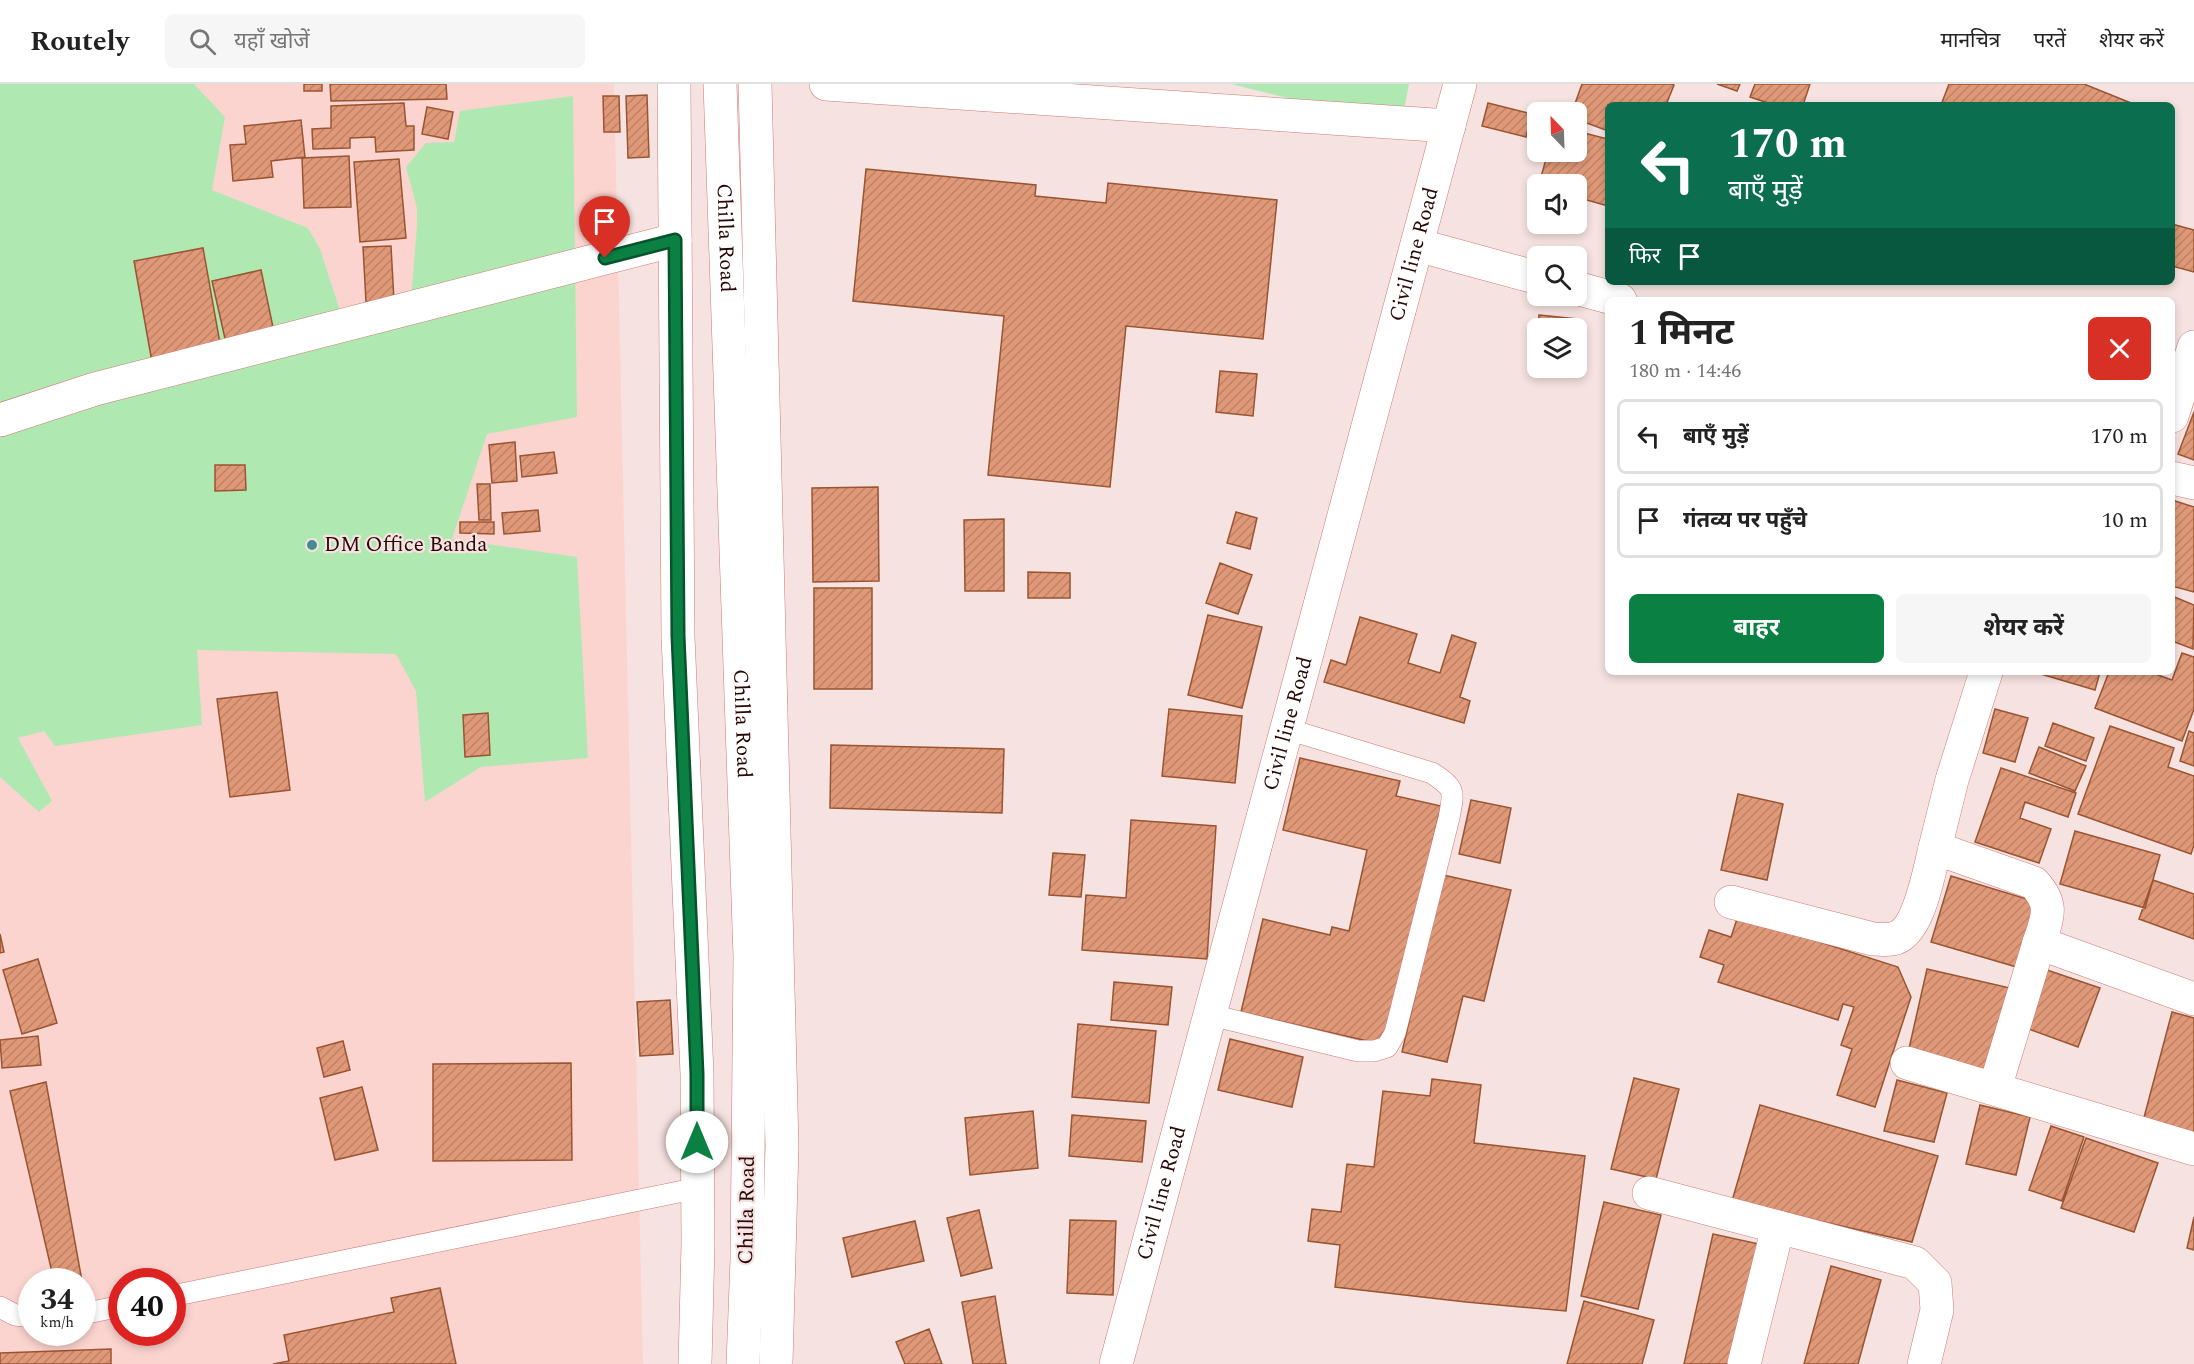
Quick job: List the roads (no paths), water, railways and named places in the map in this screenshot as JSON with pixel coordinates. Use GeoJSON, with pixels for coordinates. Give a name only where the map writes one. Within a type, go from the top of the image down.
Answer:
{"type":"FeatureCollection","features":[{"type":"Feature","properties":{"kind":"street"},"geometry":{"type":"LineString","coordinates":[[674,84],[678,636],[697,1074],[695,1364]]}},
{"type":"Feature","properties":{"kind":"street","name":"Chilla Road"},"geometry":{"type":"LineString","coordinates":[[720,84],[750,957],[747,1259],[743,1364]]}},
{"type":"Feature","properties":{"kind":"street"},"geometry":{"type":"LineString","coordinates":[[755,84],[782,1146],[777,1364]]}},
{"type":"Feature","properties":{"kind":"street"},"geometry":{"type":"LineString","coordinates":[[826,84],[1449,126]]}},
{"type":"Feature","properties":{"kind":"street","name":"Civil line Road"},"geometry":{"type":"LineString","coordinates":[[1116,1364],[1460,84]]}},
{"type":"Feature","properties":{"kind":"street"},"geometry":{"type":"LineString","coordinates":[[0,420],[95,389],[675,240]]}},
{"type":"Feature","properties":{"kind":"street"},"geometry":{"type":"LineString","coordinates":[[1417,245],[1527,275]]}},
{"type":"Feature","properties":{"kind":"street"},"geometry":{"type":"LineString","coordinates":[[1587,291],[1609,297]]}},
{"type":"Feature","properties":{"kind":"street"},"geometry":{"type":"LineString","coordinates":[[2175,407],[2194,347]]}},
{"type":"Feature","properties":{"kind":"street"},"geometry":{"type":"LineString","coordinates":[[2175,479],[2194,483]]}},
{"type":"Feature","properties":{"kind":"street"},"geometry":{"type":"LineString","coordinates":[[1731,902],[1873,939],[1894,939],[1910,927],[1919,905],[1952,780],[1985,675]]}},
{"type":"Feature","properties":{"kind":"street"},"geometry":{"type":"LineString","coordinates":[[1935,848],[2034,883],[2046,896],[2048,916],[1995,1088]]}},
{"type":"Feature","properties":{"kind":"street"},"geometry":{"type":"LineString","coordinates":[[2039,943],[2194,999]]}},
{"type":"Feature","properties":{"kind":"street"},"geometry":{"type":"LineString","coordinates":[[1907,1063],[2194,1149]]}},
{"type":"Feature","properties":{"kind":"street"},"geometry":{"type":"LineString","coordinates":[[1649,1193],[1915,1263],[1935,1283],[1937,1310],[1924,1364]]}},
{"type":"Feature","properties":{"kind":"street"},"geometry":{"type":"LineString","coordinates":[[1744,1364],[1778,1227]]}},
{"type":"Feature","properties":{"kind":"lane"},"geometry":{"type":"LineString","coordinates":[[1211,1015],[1358,1051],[1374,1052],[1387,1047],[1395,1033],[1453,796],[1448,784],[1432,773],[1287,729]]}},
{"type":"Feature","properties":{"kind":"lane"},"geometry":{"type":"LineString","coordinates":[[186,1293],[698,1188]]}},
{"type":"Feature","properties":{"kind":"lane"},"geometry":{"type":"LineString","coordinates":[[0,1307],[18,1315]]}},
{"type":"Feature","properties":{"kind":"place","name":"DM Office Banda"},"geometry":{"type":"Point","coordinates":[312,545]}}]}
